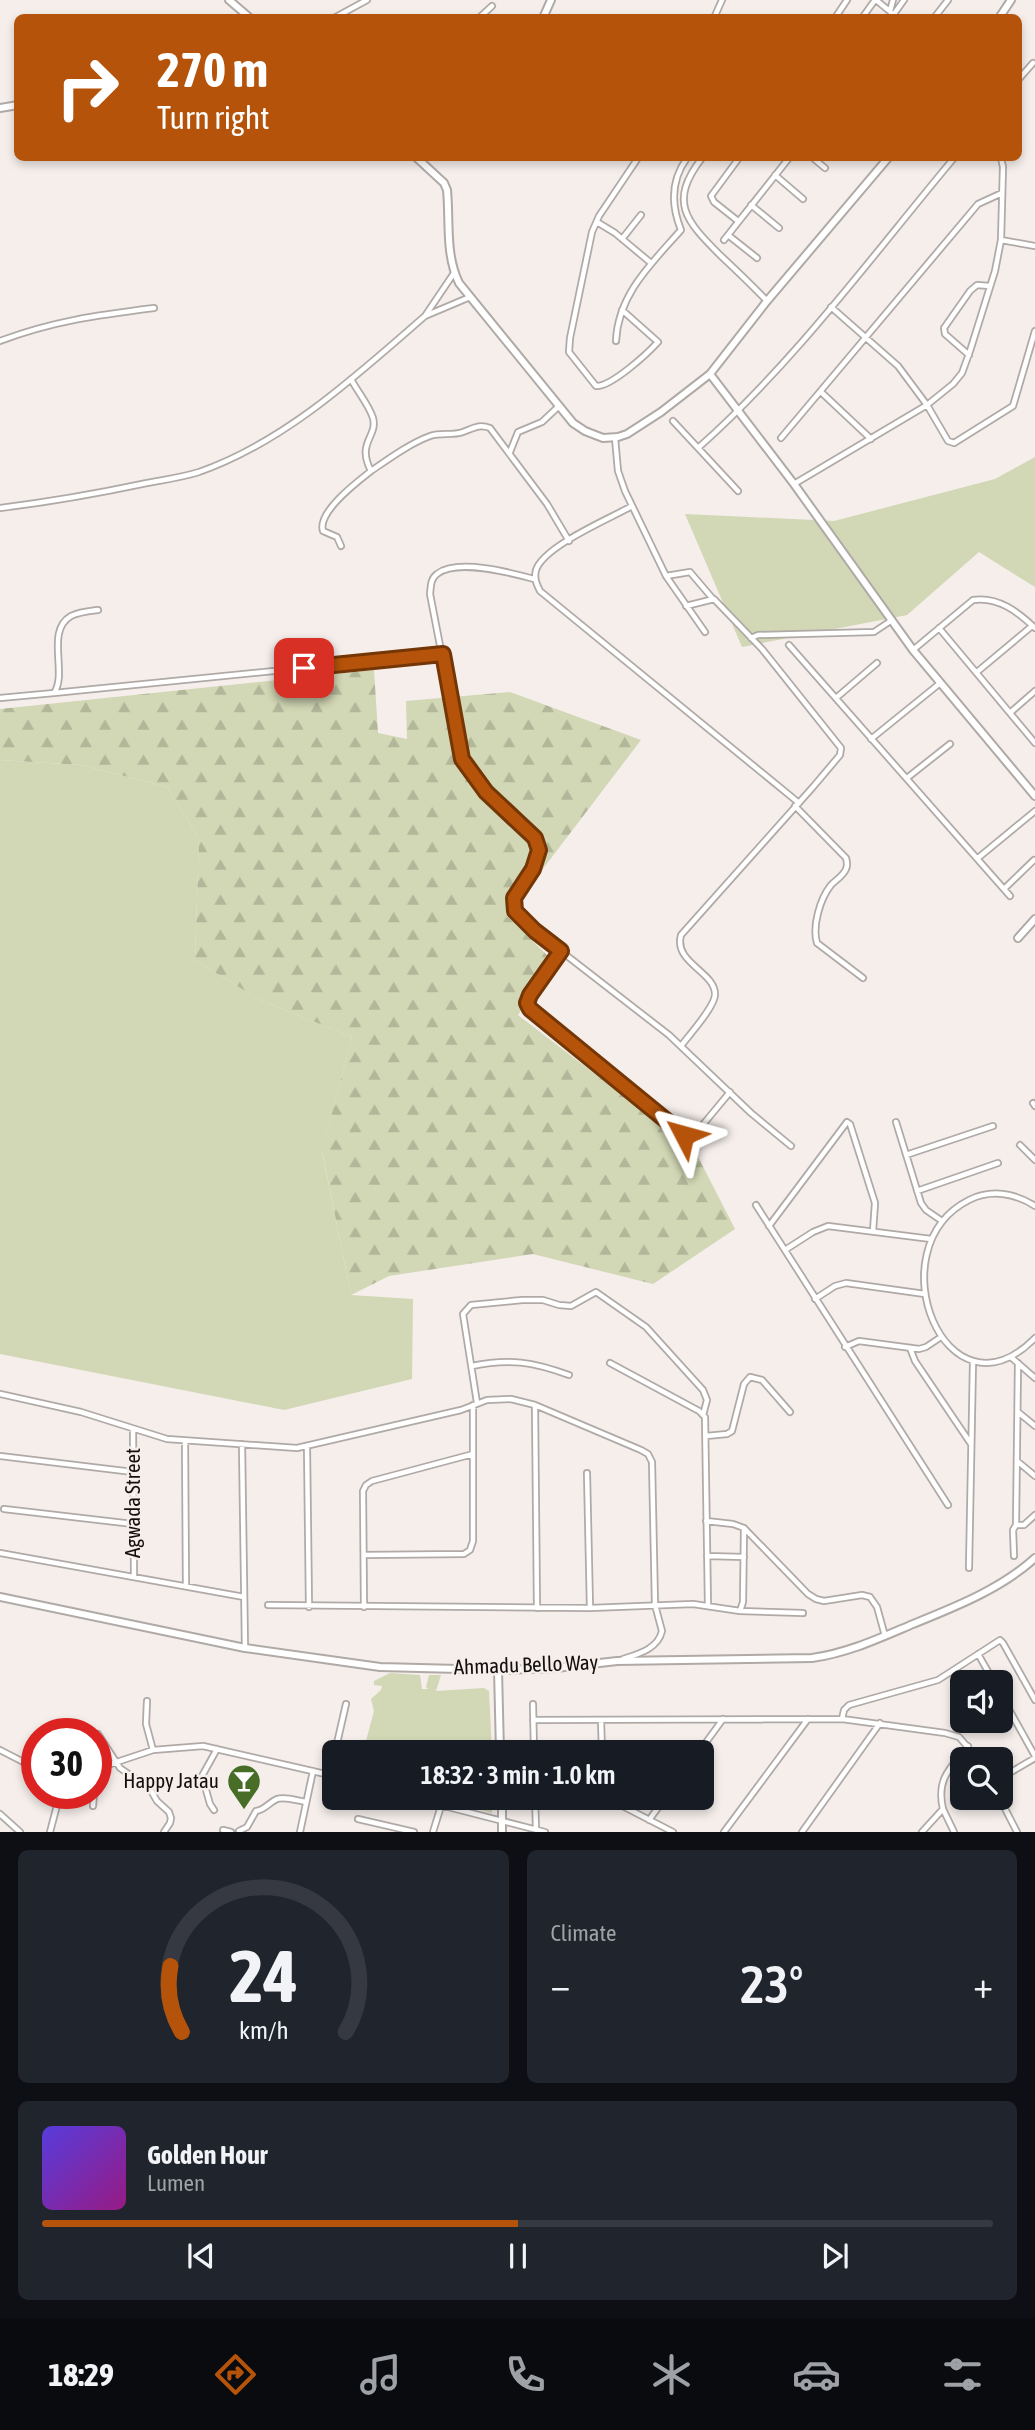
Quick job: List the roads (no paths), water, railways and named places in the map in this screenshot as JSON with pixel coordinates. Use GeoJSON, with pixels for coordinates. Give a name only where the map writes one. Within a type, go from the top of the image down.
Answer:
{"type":"FeatureCollection","features":[{"type":"Feature","properties":{"kind":"street"},"geometry":{"type":"LineString","coordinates":[[229,0],[245,14]]}},
{"type":"Feature","properties":{"kind":"street"},"geometry":{"type":"LineString","coordinates":[[342,14],[368,0]]}},
{"type":"Feature","properties":{"kind":"street"},"geometry":{"type":"LineString","coordinates":[[875,0],[894,14]]}},
{"type":"Feature","properties":{"kind":"street"},"geometry":{"type":"LineString","coordinates":[[893,0],[894,14]]}},
{"type":"Feature","properties":{"kind":"street"},"geometry":{"type":"LineString","coordinates":[[894,14],[904,0]]}},
{"type":"Feature","properties":{"kind":"street"},"geometry":{"type":"LineString","coordinates":[[937,14],[948,0]]}},
{"type":"Feature","properties":{"kind":"street"},"geometry":{"type":"LineString","coordinates":[[483,14],[492,6]]}},
{"type":"Feature","properties":{"kind":"street"},"geometry":{"type":"LineString","coordinates":[[1022,75],[1033,63]]}},
{"type":"Feature","properties":{"kind":"street"},"geometry":{"type":"LineString","coordinates":[[420,161],[447,190],[450,254],[454,273],[558,407],[573,423],[603,438],[615,438],[636,430],[709,373],[885,161]]}},
{"type":"Feature","properties":{"kind":"street"},"geometry":{"type":"LineString","coordinates":[[622,310],[658,342],[606,385],[596,386],[569,352],[569,346],[592,232],[636,161]]}},
{"type":"Feature","properties":{"kind":"street"},"geometry":{"type":"LineString","coordinates":[[616,341],[622,310],[635,283],[681,230],[676,217],[674,186],[677,173],[685,161]]}},
{"type":"Feature","properties":{"kind":"street"},"geometry":{"type":"LineString","coordinates":[[700,161],[685,187],[687,215],[702,237],[767,301]]}},
{"type":"Feature","properties":{"kind":"street"},"geometry":{"type":"LineString","coordinates":[[737,161],[711,196],[738,222]]}},
{"type":"Feature","properties":{"kind":"street"},"geometry":{"type":"LineString","coordinates":[[757,258],[726,237],[787,161]]}},
{"type":"Feature","properties":{"kind":"street"},"geometry":{"type":"LineString","coordinates":[[817,161],[825,168]]}},
{"type":"Feature","properties":{"kind":"street"},"geometry":{"type":"LineString","coordinates":[[698,448],[740,411],[831,307],[952,161]]}},
{"type":"Feature","properties":{"kind":"street"},"geometry":{"type":"LineString","coordinates":[[794,484],[927,405],[962,373],[990,286],[1001,240],[1002,161]]}},
{"type":"Feature","properties":{"kind":"street"},"geometry":{"type":"LineString","coordinates":[[775,176],[803,199]]}},
{"type":"Feature","properties":{"kind":"street"},"geometry":{"type":"LineString","coordinates":[[781,438],[978,204],[1002,193]]}},
{"type":"Feature","properties":{"kind":"street"},"geometry":{"type":"LineString","coordinates":[[751,205],[779,228]]}},
{"type":"Feature","properties":{"kind":"street"},"geometry":{"type":"LineString","coordinates":[[622,239],[640,215]]}},
{"type":"Feature","properties":{"kind":"street"},"geometry":{"type":"LineString","coordinates":[[597,222],[651,263]]}},
{"type":"Feature","properties":{"kind":"street"},"geometry":{"type":"LineString","coordinates":[[1001,240],[1035,246]]}},
{"type":"Feature","properties":{"kind":"street"},"geometry":{"type":"LineString","coordinates":[[0,508],[97,494],[200,471],[256,446],[351,379],[425,316],[454,273]]}},
{"type":"Feature","properties":{"kind":"street"},"geometry":{"type":"LineString","coordinates":[[969,355],[945,334],[944,328],[970,291],[982,284],[990,286]]}},
{"type":"Feature","properties":{"kind":"street"},"geometry":{"type":"LineString","coordinates":[[425,316],[470,297]]}},
{"type":"Feature","properties":{"kind":"street"},"geometry":{"type":"LineString","coordinates":[[831,307],[898,366],[927,405],[948,441],[954,443],[1013,405],[1035,331]]}},
{"type":"Feature","properties":{"kind":"street"},"geometry":{"type":"LineString","coordinates":[[0,341],[47,325],[100,314],[154,308]]}},
{"type":"Feature","properties":{"kind":"street"},"geometry":{"type":"LineString","coordinates":[[709,373],[794,484],[939,684],[1035,796]]}},
{"type":"Feature","properties":{"kind":"street"},"geometry":{"type":"LineString","coordinates":[[351,379],[373,417],[365,451],[371,471]]}},
{"type":"Feature","properties":{"kind":"street"},"geometry":{"type":"LineString","coordinates":[[821,392],[871,439]]}},
{"type":"Feature","properties":{"kind":"street"},"geometry":{"type":"LineString","coordinates":[[510,452],[518,432],[542,422],[558,407]]}},
{"type":"Feature","properties":{"kind":"street"},"geometry":{"type":"LineString","coordinates":[[673,421],[738,491]]}},
{"type":"Feature","properties":{"kind":"street"},"geometry":{"type":"LineString","coordinates":[[341,545],[337,537],[323,531],[321,526],[346,492],[404,449],[430,436],[440,433],[451,435],[474,426],[490,428],[510,452],[569,541]]}},
{"type":"Feature","properties":{"kind":"street"},"geometry":{"type":"LineString","coordinates":[[615,438],[618,471],[632,506],[666,576],[705,632]]}},
{"type":"Feature","properties":{"kind":"street"},"geometry":{"type":"LineString","coordinates":[[632,506],[550,552],[537,567],[534,579],[540,591],[551,601],[797,804],[846,858],[846,869],[822,901],[815,930],[817,943],[863,978]]}},
{"type":"Feature","properties":{"kind":"street"},"geometry":{"type":"LineString","coordinates":[[534,579],[497,569],[460,567],[438,572],[432,580],[430,594],[462,759],[486,792],[535,838],[539,850],[533,869],[514,898],[515,911],[535,931],[681,1046],[791,1146]]}},
{"type":"Feature","properties":{"kind":"street"},"geometry":{"type":"LineString","coordinates":[[666,576],[690,572],[751,638],[841,748],[840,755],[681,935],[679,942],[682,953],[713,987],[715,995],[712,1004],[681,1046]]}},
{"type":"Feature","properties":{"kind":"street"},"geometry":{"type":"LineString","coordinates":[[686,606],[714,599]]}},
{"type":"Feature","properties":{"kind":"street"},"geometry":{"type":"LineString","coordinates":[[913,650],[973,600],[982,599],[1013,608],[1034,627],[977,672]]}},
{"type":"Feature","properties":{"kind":"street"},"geometry":{"type":"LineString","coordinates":[[54,694],[60,686],[58,639],[62,627],[74,614],[98,610]]}},
{"type":"Feature","properties":{"kind":"street"},"geometry":{"type":"LineString","coordinates":[[751,638],[758,635],[874,632],[892,620]]}},
{"type":"Feature","properties":{"kind":"street"},"geometry":{"type":"LineString","coordinates":[[939,628],[1035,743]]}},
{"type":"Feature","properties":{"kind":"street"},"geometry":{"type":"LineString","coordinates":[[789,645],[1010,896]]}},
{"type":"Feature","properties":{"kind":"street"},"geometry":{"type":"LineString","coordinates":[[0,698],[443,654]]}},
{"type":"Feature","properties":{"kind":"street"},"geometry":{"type":"LineString","coordinates":[[836,698],[877,663]]}},
{"type":"Feature","properties":{"kind":"street"},"geometry":{"type":"LineString","coordinates":[[871,739],[939,684]]}},
{"type":"Feature","properties":{"kind":"street"},"geometry":{"type":"LineString","coordinates":[[1011,712],[1035,691]]}},
{"type":"Feature","properties":{"kind":"street"},"geometry":{"type":"LineString","coordinates":[[907,778],[950,744]]}},
{"type":"Feature","properties":{"kind":"street"},"geometry":{"type":"LineString","coordinates":[[978,858],[1035,811]]}},
{"type":"Feature","properties":{"kind":"street"},"geometry":{"type":"LineString","coordinates":[[1004,889],[1034,860]]}},
{"type":"Feature","properties":{"kind":"street"},"geometry":{"type":"LineString","coordinates":[[1018,938],[1035,919]]}},
{"type":"Feature","properties":{"kind":"street"},"geometry":{"type":"LineString","coordinates":[[561,951],[530,995],[527,1003],[535,1014],[684,1135],[691,1136],[696,1133],[730,1092]]}},
{"type":"Feature","properties":{"kind":"street"},"geometry":{"type":"LineString","coordinates":[[769,1226],[847,1122],[850,1124],[875,1203],[873,1231]]}},
{"type":"Feature","properties":{"kind":"street"},"geometry":{"type":"LineString","coordinates":[[896,1122],[923,1207],[942,1221]]}},
{"type":"Feature","properties":{"kind":"street"},"geometry":{"type":"LineString","coordinates":[[906,1154],[993,1126]]}},
{"type":"Feature","properties":{"kind":"street"},"geometry":{"type":"LineString","coordinates":[[1020,1145],[1035,1160]]}},
{"type":"Feature","properties":{"kind":"street"},"geometry":{"type":"LineString","coordinates":[[917,1191],[998,1163]]}},
{"type":"Feature","properties":{"kind":"street"},"geometry":{"type":"LineString","coordinates":[[1035,1206],[1025,1199],[991,1193],[958,1205],[942,1221],[931,1239],[924,1272],[925,1294],[933,1324],[953,1349],[973,1362],[993,1363],[1012,1358],[1035,1338]]}},
{"type":"Feature","properties":{"kind":"street"},"geometry":{"type":"LineString","coordinates":[[755,1205],[948,1505]]}},
{"type":"Feature","properties":{"kind":"street"},"geometry":{"type":"LineString","coordinates":[[785,1250],[823,1227],[833,1226],[931,1239]]}},
{"type":"Feature","properties":{"kind":"street"},"geometry":{"type":"LineString","coordinates":[[815,1298],[846,1283],[925,1294]]}},
{"type":"Feature","properties":{"kind":"street"},"geometry":{"type":"LineString","coordinates":[[364,1555],[464,1554],[470,1550],[473,1541],[475,1404],[463,1314],[471,1305],[543,1300],[571,1306],[596,1292],[646,1327],[703,1390],[707,1400],[703,1415]]}},
{"type":"Feature","properties":{"kind":"street"},"geometry":{"type":"LineString","coordinates":[[845,1347],[859,1341],[910,1348],[926,1347],[941,1337]]}},
{"type":"Feature","properties":{"kind":"street"},"geometry":{"type":"LineString","coordinates":[[910,1348],[915,1361],[971,1444]]}},
{"type":"Feature","properties":{"kind":"street"},"geometry":{"type":"LineString","coordinates":[[1012,1358],[1035,1378]]}},
{"type":"Feature","properties":{"kind":"street"},"geometry":{"type":"LineString","coordinates":[[472,1366],[510,1360],[543,1366],[569,1375]]}},
{"type":"Feature","properties":{"kind":"street"},"geometry":{"type":"LineString","coordinates":[[969,1568],[973,1362]]}},
{"type":"Feature","properties":{"kind":"street"},"geometry":{"type":"LineString","coordinates":[[610,1363],[699,1411],[706,1420],[708,1606]]}},
{"type":"Feature","properties":{"kind":"street"},"geometry":{"type":"LineString","coordinates":[[1014,1556],[1018,1363]]}},
{"type":"Feature","properties":{"kind":"street"},"geometry":{"type":"LineString","coordinates":[[706,1436],[732,1431],[744,1384],[750,1377],[762,1380],[790,1412]]}},
{"type":"Feature","properties":{"kind":"street"},"geometry":{"type":"LineString","coordinates":[[0,1394],[81,1412],[151,1436],[185,1441],[307,1447],[461,1410],[496,1398],[535,1405],[648,1454],[652,1462],[655,1605],[660,1618],[660,1637],[643,1652],[617,1661]]}},
{"type":"Feature","properties":{"kind":"street"},"geometry":{"type":"LineString","coordinates":[[535,1405],[537,1608]]}},
{"type":"Feature","properties":{"kind":"street"},"geometry":{"type":"LineString","coordinates":[[1017,1412],[1035,1426]]}},
{"type":"Feature","properties":{"kind":"street","name":"Agwada Street"},"geometry":{"type":"LineString","coordinates":[[133,1430],[134,1576]]}},
{"type":"Feature","properties":{"kind":"street"},"geometry":{"type":"LineString","coordinates":[[185,1441],[186,1586]]}},
{"type":"Feature","properties":{"kind":"street"},"geometry":{"type":"LineString","coordinates":[[242,1444],[245,1648]]}},
{"type":"Feature","properties":{"kind":"street"},"geometry":{"type":"LineString","coordinates":[[307,1447],[309,1606]]}},
{"type":"Feature","properties":{"kind":"street"},"geometry":{"type":"LineString","coordinates":[[364,1607],[363,1491],[366,1485],[372,1481],[473,1453]]}},
{"type":"Feature","properties":{"kind":"street"},"geometry":{"type":"LineString","coordinates":[[0,1457],[133,1472]]}},
{"type":"Feature","properties":{"kind":"street"},"geometry":{"type":"LineString","coordinates":[[1016,1461],[1035,1476]]}},
{"type":"Feature","properties":{"kind":"street"},"geometry":{"type":"LineString","coordinates":[[587,1473],[590,1608]]}},
{"type":"Feature","properties":{"kind":"street"},"geometry":{"type":"LineString","coordinates":[[4,1509],[133,1524]]}},
{"type":"Feature","properties":{"kind":"street"},"geometry":{"type":"LineString","coordinates":[[1016,1525],[1024,1525],[1035,1515]]}},
{"type":"Feature","properties":{"kind":"street"},"geometry":{"type":"LineString","coordinates":[[706,1521],[744,1528],[816,1599],[824,1601],[862,1595],[870,1597],[877,1607],[885,1636]]}},
{"type":"Feature","properties":{"kind":"street"},"geometry":{"type":"LineString","coordinates":[[740,1611],[743,1602],[744,1528]]}},
{"type":"Feature","properties":{"kind":"street"},"geometry":{"type":"LineString","coordinates":[[0,1553],[244,1597]]}},
{"type":"Feature","properties":{"kind":"street"},"geometry":{"type":"LineString","coordinates":[[707,1556],[744,1557]]}},
{"type":"Feature","properties":{"kind":"street","name":"Ahmadu Bello Way"},"geometry":{"type":"LineString","coordinates":[[0,1597],[245,1648],[350,1664],[498,1670],[556,1668],[617,1661],[812,1658],[835,1655],[984,1592],[1012,1576],[1035,1558]]}},
{"type":"Feature","properties":{"kind":"street"},"geometry":{"type":"LineString","coordinates":[[268,1605],[537,1608],[655,1605],[803,1613]]}},
{"type":"Feature","properties":{"kind":"street"},"geometry":{"type":"LineString","coordinates":[[842,1719],[844,1710],[849,1705],[938,1680],[1000,1640],[1035,1700]]}},
{"type":"Feature","properties":{"kind":"street"},"geometry":{"type":"LineString","coordinates":[[978,1654],[987,1670]]}},
{"type":"Feature","properties":{"kind":"street"},"geometry":{"type":"LineString","coordinates":[[498,1670],[500,1740]]}},
{"type":"Feature","properties":{"kind":"street"},"geometry":{"type":"LineString","coordinates":[[146,1701],[146,1724],[153,1750]]}},
{"type":"Feature","properties":{"kind":"street"},"geometry":{"type":"LineString","coordinates":[[338,1740],[346,1704]]}},
{"type":"Feature","properties":{"kind":"street"},"geometry":{"type":"LineString","coordinates":[[533,1704],[534,1740]]}},
{"type":"Feature","properties":{"kind":"street"},"geometry":{"type":"LineString","coordinates":[[1013,1717],[1035,1757],[1013,1771]]}},
{"type":"Feature","properties":{"kind":"street"},"geometry":{"type":"LineString","coordinates":[[707,1740],[723,1718]]}},
{"type":"Feature","properties":{"kind":"street"},"geometry":{"type":"LineString","coordinates":[[724,1832],[808,1718]]}},
{"type":"Feature","properties":{"kind":"street"},"geometry":{"type":"LineString","coordinates":[[533,1720],[842,1719],[944,1733],[959,1737],[968,1745],[942,1781],[940,1789],[943,1809],[954,1832]]}},
{"type":"Feature","properties":{"kind":"street"},"geometry":{"type":"LineString","coordinates":[[601,1720],[601,1740]]}},
{"type":"Feature","properties":{"kind":"street"},"geometry":{"type":"LineString","coordinates":[[802,1832],[880,1723]]}},
{"type":"Feature","properties":{"kind":"street"},"geometry":{"type":"LineString","coordinates":[[112,1763],[153,1750],[181,1746],[216,1749],[322,1773]]}},
{"type":"Feature","properties":{"kind":"street"},"geometry":{"type":"LineString","coordinates":[[214,1810],[202,1776],[216,1749]]}},
{"type":"Feature","properties":{"kind":"street"},"geometry":{"type":"LineString","coordinates":[[0,1750],[21,1761]]}},
{"type":"Feature","properties":{"kind":"street"},"geometry":{"type":"LineString","coordinates":[[112,1757],[150,1789],[169,1812],[170,1823],[164,1832]]}},
{"type":"Feature","properties":{"kind":"street"},"geometry":{"type":"LineString","coordinates":[[300,1832],[313,1770]]}},
{"type":"Feature","properties":{"kind":"street"},"geometry":{"type":"LineString","coordinates":[[238,1831],[247,1827],[256,1811],[262,1810],[275,1800],[282,1798],[306,1802]]}},
{"type":"Feature","properties":{"kind":"street"},"geometry":{"type":"LineString","coordinates":[[50,1832],[56,1809]]}},
{"type":"Feature","properties":{"kind":"street"},"geometry":{"type":"LineString","coordinates":[[922,1832],[943,1809]]}},
{"type":"Feature","properties":{"kind":"street"},"geometry":{"type":"LineString","coordinates":[[433,1832],[441,1810]]}},
{"type":"Feature","properties":{"kind":"street"},"geometry":{"type":"LineString","coordinates":[[457,1810],[545,1832]]}},
{"type":"Feature","properties":{"kind":"street"},"geometry":{"type":"LineString","coordinates":[[502,1810],[502,1832]]}},
{"type":"Feature","properties":{"kind":"street"},"geometry":{"type":"LineString","coordinates":[[535,1810],[536,1829]]}},
{"type":"Feature","properties":{"kind":"street"},"geometry":{"type":"LineString","coordinates":[[630,1810],[673,1832]]}},
{"type":"Feature","properties":{"kind":"street"},"geometry":{"type":"LineString","coordinates":[[649,1820],[656,1810]]}},
{"type":"Feature","properties":{"kind":"street"},"geometry":{"type":"LineString","coordinates":[[1006,1810],[1017,1832]]}},
{"type":"Feature","properties":{"kind":"street"},"geometry":{"type":"LineString","coordinates":[[0,1814],[20,1832]]}},
{"type":"Feature","properties":{"kind":"street"},"geometry":{"type":"LineString","coordinates":[[358,1819],[414,1832]]}},
{"type":"Feature","properties":{"kind":"street"},"geometry":{"type":"LineString","coordinates":[[223,1830],[231,1832]]}},
{"type":"Feature","properties":{"kind":"place","name":"Happy Jatau"},"geometry":{"type":"Point","coordinates":[244,1811]}}]}
